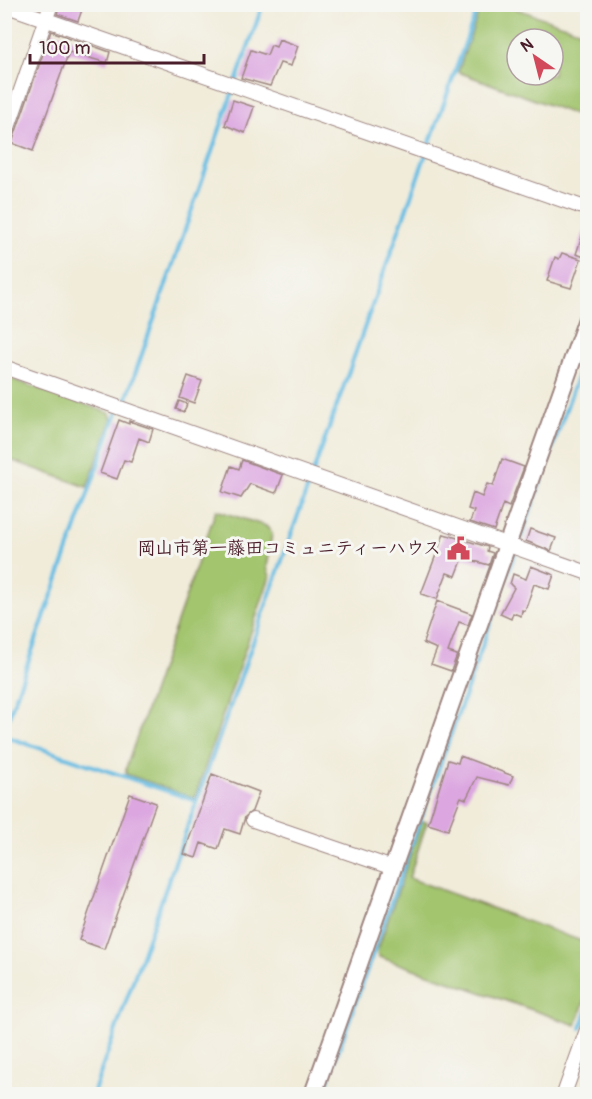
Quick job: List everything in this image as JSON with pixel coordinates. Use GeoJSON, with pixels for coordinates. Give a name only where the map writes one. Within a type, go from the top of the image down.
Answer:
{"type":"FeatureCollection","features":[{"type":"Feature","properties":{"kind":"street"},"geometry":{"type":"LineString","coordinates":[[4,139],[43,21],[51,4]]}},
{"type":"Feature","properties":{"kind":"street"},"geometry":{"type":"LineString","coordinates":[[4,5],[43,21],[235,85],[588,209]]}},
{"type":"Feature","properties":{"kind":"street"},"geometry":{"type":"LineString","coordinates":[[313,1095],[393,868],[514,547],[588,316]]}},
{"type":"Feature","properties":{"kind":"street"},"geometry":{"type":"LineString","coordinates":[[4,367],[123,407],[588,573]]}},
{"type":"Feature","properties":{"kind":"street"},"geometry":{"type":"LineString","coordinates":[[254,820],[393,868]]}},
{"type":"Feature","properties":{"kind":"street"},"geometry":{"type":"LineString","coordinates":[[564,1095],[588,1027]]}},
{"type":"Feature","properties":{"kind":"green space"},"geometry":{"type":"Polygon","coordinates":[[[481,5],[505,5],[587,33],[587,119],[458,72],[481,5]]]}},
{"type":"Feature","properties":{"kind":"green space"},"geometry":{"type":"Polygon","coordinates":[[[5,377],[110,413],[112,420],[87,487],[5,458],[5,377]]]}},
{"type":"Feature","properties":{"kind":"green space"},"geometry":{"type":"Polygon","coordinates":[[[216,510],[266,526],[272,533],[267,568],[270,576],[195,797],[191,797],[126,774],[126,768],[216,510]]]}},
{"type":"Feature","properties":{"kind":"green space"},"geometry":{"type":"Polygon","coordinates":[[[422,821],[427,822],[409,878],[587,943],[587,994],[576,1025],[379,957],[377,952],[422,821]]]}},
{"type":"Feature","properties":{"kind":"building"},"geometry":{"type":"Polygon","coordinates":[[[60,4],[84,4],[78,21],[57,14],[60,4]]]}},
{"type":"Feature","properties":{"kind":"building"},"geometry":{"type":"Polygon","coordinates":[[[51,31],[110,52],[107,63],[69,52],[33,151],[12,143],[51,31]]]}},
{"type":"Feature","properties":{"kind":"building"},"geometry":{"type":"Polygon","coordinates":[[[279,39],[298,46],[291,66],[280,63],[270,86],[241,78],[251,50],[267,55],[271,45],[276,47],[279,39]]]}},
{"type":"Feature","properties":{"kind":"building"},"geometry":{"type":"Polygon","coordinates":[[[233,100],[254,107],[245,133],[225,125],[233,100]]]}},
{"type":"Feature","properties":{"kind":"building"},"geometry":{"type":"Polygon","coordinates":[[[586,225],[588,250],[585,257],[576,254],[586,225]]]}},
{"type":"Feature","properties":{"kind":"building"},"geometry":{"type":"Polygon","coordinates":[[[562,253],[581,259],[571,288],[547,281],[555,257],[559,259],[562,253]]]}},
{"type":"Feature","properties":{"kind":"building"},"geometry":{"type":"Polygon","coordinates":[[[188,376],[202,381],[194,403],[180,398],[188,376]]]}},
{"type":"Feature","properties":{"kind":"building"},"geometry":{"type":"Polygon","coordinates":[[[179,401],[187,404],[184,412],[176,409],[179,401]]]}},
{"type":"Feature","properties":{"kind":"building"},"geometry":{"type":"Polygon","coordinates":[[[119,420],[153,429],[149,442],[139,438],[131,462],[124,460],[117,479],[100,473],[119,420]]]}},
{"type":"Feature","properties":{"kind":"building"},"geometry":{"type":"Polygon","coordinates":[[[502,459],[524,467],[509,507],[503,504],[494,530],[470,522],[474,511],[468,509],[473,493],[482,497],[487,484],[493,486],[502,459]]]}},
{"type":"Feature","properties":{"kind":"building"},"geometry":{"type":"Polygon","coordinates":[[[242,460],[283,475],[277,491],[275,493],[250,484],[241,498],[222,492],[231,466],[239,469],[242,460]]]}},
{"type":"Feature","properties":{"kind":"building"},"geometry":{"type":"Polygon","coordinates":[[[530,529],[556,538],[551,551],[526,541],[530,529]]]}},
{"type":"Feature","properties":{"kind":"building"},"geometry":{"type":"Polygon","coordinates":[[[444,534],[488,547],[487,551],[493,553],[489,565],[463,558],[456,576],[447,573],[437,599],[421,594],[444,534]]]}},
{"type":"Feature","properties":{"kind":"building"},"geometry":{"type":"Polygon","coordinates":[[[531,566],[554,575],[549,589],[534,584],[525,611],[522,610],[521,616],[513,613],[511,619],[500,614],[514,588],[510,584],[513,574],[526,579],[531,566]]]}},
{"type":"Feature","properties":{"kind":"building"},"geometry":{"type":"Polygon","coordinates":[[[437,601],[472,614],[468,625],[459,622],[448,652],[457,655],[451,671],[431,664],[437,649],[423,643],[437,601]]]}},
{"type":"Feature","properties":{"kind":"building"},"geometry":{"type":"Polygon","coordinates":[[[460,756],[513,776],[509,785],[477,777],[466,799],[461,797],[448,830],[428,824],[448,760],[458,763],[460,756]]]}},
{"type":"Feature","properties":{"kind":"building"},"geometry":{"type":"Polygon","coordinates":[[[212,774],[259,792],[252,811],[245,817],[240,834],[225,829],[218,849],[201,843],[196,858],[184,854],[212,774]]]}},
{"type":"Feature","properties":{"kind":"building"},"geometry":{"type":"Polygon","coordinates":[[[130,794],[156,803],[104,949],[79,940],[130,794]]]}},
{"type":"Feature","properties":{"kind":"waterway"},"geometry":{"type":"LineString","coordinates":[[124,406],[263,4]]}},
{"type":"Feature","properties":{"kind":"waterway"},"geometry":{"type":"LineString","coordinates":[[93,1094],[479,4]]}},
{"type":"Feature","properties":{"kind":"waterway"},"geometry":{"type":"LineString","coordinates":[[519,544],[588,346]]}},
{"type":"Feature","properties":{"kind":"waterway"},"geometry":{"type":"LineString","coordinates":[[4,730],[117,412]]}},
{"type":"Feature","properties":{"kind":"waterway"},"geometry":{"type":"LineString","coordinates":[[323,1094],[516,551]]}},
{"type":"Feature","properties":{"kind":"waterway"},"geometry":{"type":"LineString","coordinates":[[4,736],[197,801]]}},
{"type":"Feature","properties":{"kind":"waterway"},"geometry":{"type":"LineString","coordinates":[[581,1028],[588,1009]]}},
{"type":"Feature","properties":{"kind":"place","name":"岡山市第一藤田コミュニティーハウス"},"geometry":{"type":"Point","coordinates":[459,548]}}]}
